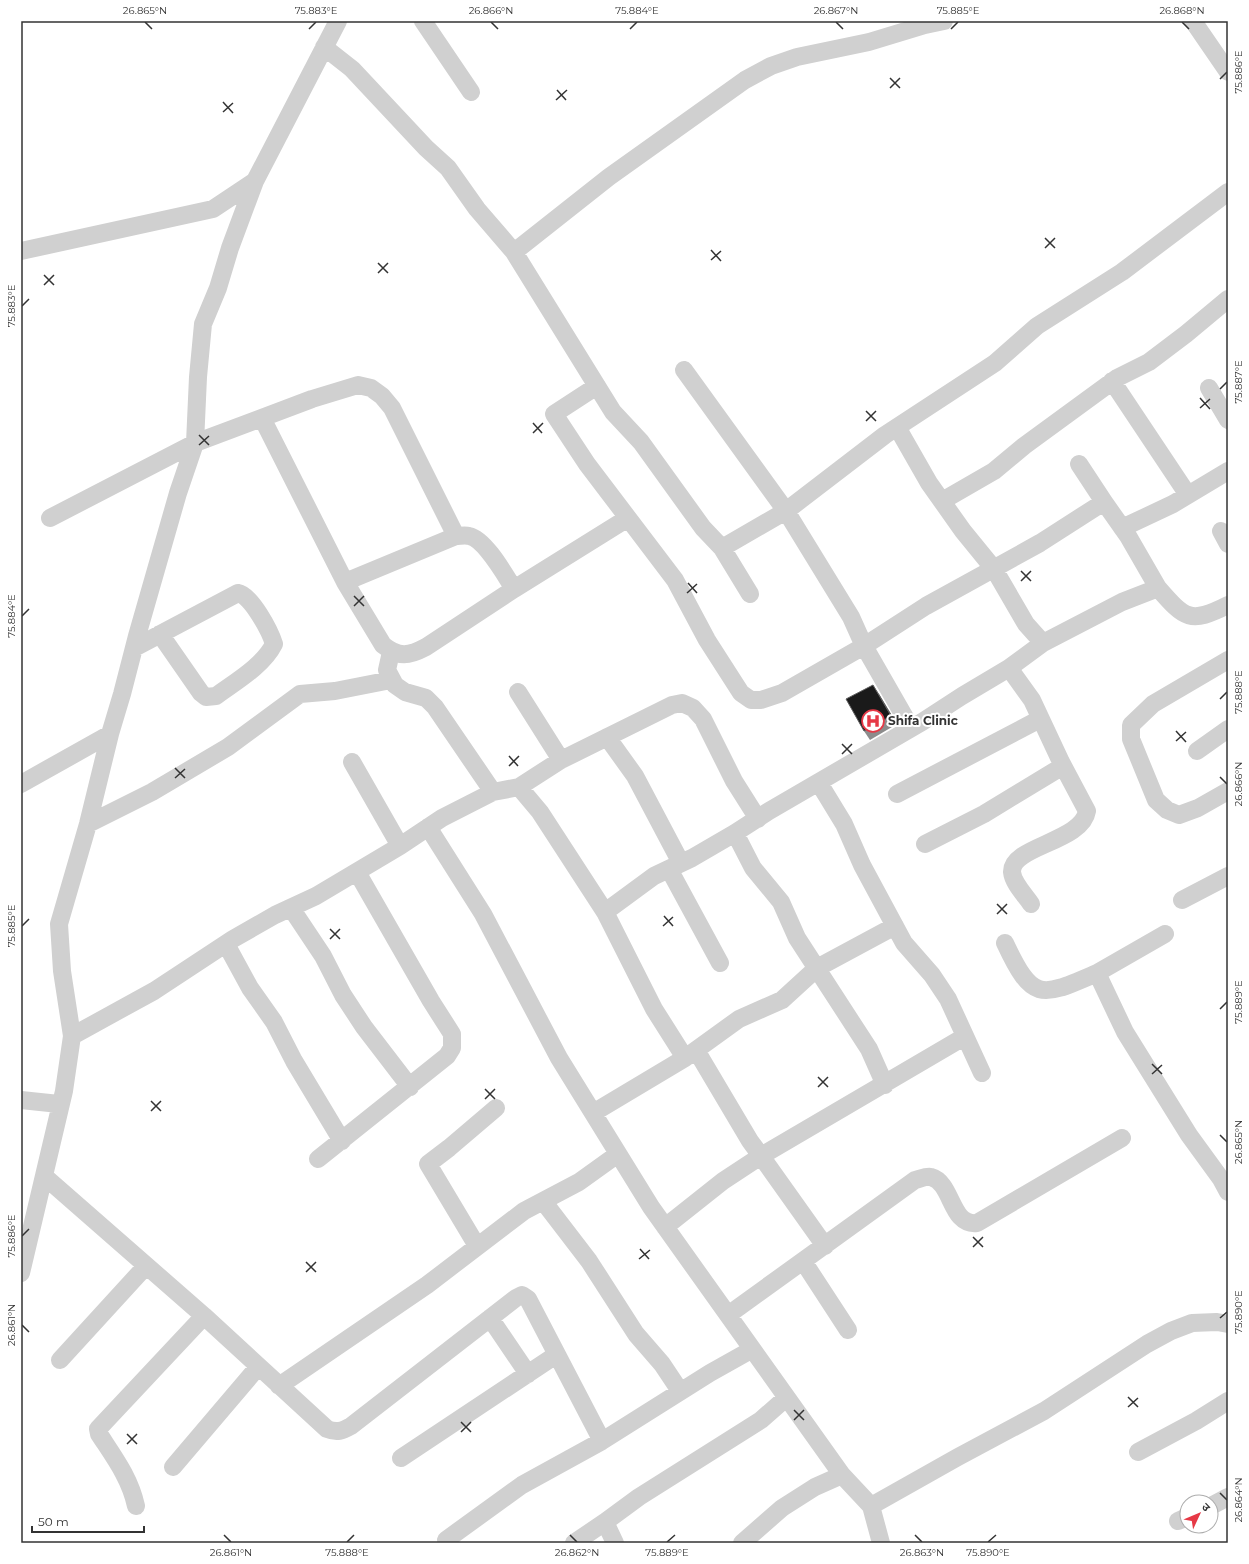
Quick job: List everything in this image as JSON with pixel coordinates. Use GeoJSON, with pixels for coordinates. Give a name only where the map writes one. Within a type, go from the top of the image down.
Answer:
{"type":"FeatureCollection","features":[{"type":"Feature","properties":{"kind":"street"},"geometry":{"type":"LineString","coordinates":[[21,1273],[59,1104],[64,1090],[72,1036],[62,971],[59,924],[88,824],[110,734],[134,648],[178,493],[195,443],[198,377],[203,324],[218,288],[230,248],[255,181],[338,21]]}},
{"type":"Feature","properties":{"kind":"street"},"geometry":{"type":"LineString","coordinates":[[423,21],[471,92]]}},
{"type":"Feature","properties":{"kind":"street"},"geometry":{"type":"LineString","coordinates":[[514,252],[609,177],[745,80],[770,66],[797,57],[869,42],[925,25],[944,21]]}},
{"type":"Feature","properties":{"kind":"street"},"geometry":{"type":"LineString","coordinates":[[1193,21],[1228,72]]}},
{"type":"Feature","properties":{"kind":"street"},"geometry":{"type":"LineString","coordinates":[[324,47],[352,69],[426,148],[448,168],[477,208],[514,252],[613,412],[640,442],[702,528],[722,548],[750,594]]}},
{"type":"Feature","properties":{"kind":"street"},"geometry":{"type":"LineString","coordinates":[[21,251],[213,209],[255,181]]}},
{"type":"Feature","properties":{"kind":"street"},"geometry":{"type":"LineString","coordinates":[[722,548],[786,511],[897,427],[995,363],[1037,326],[1122,272],[1228,192]]}},
{"type":"Feature","properties":{"kind":"street"},"geometry":{"type":"LineString","coordinates":[[942,501],[994,471],[1024,446],[1112,381],[1149,362],[1228,299]]}},
{"type":"Feature","properties":{"kind":"street"},"geometry":{"type":"LineString","coordinates":[[684,370],[786,511],[851,617],[864,646],[911,728]]}},
{"type":"Feature","properties":{"kind":"street"},"geometry":{"type":"LineString","coordinates":[[1112,381],[1188,495]]}},
{"type":"Feature","properties":{"kind":"street"},"geometry":{"type":"LineString","coordinates":[[50,518],[195,443],[312,399],[358,385],[371,388],[382,396],[392,408],[456,536]]}},
{"type":"Feature","properties":{"kind":"street"},"geometry":{"type":"LineString","coordinates":[[597,386],[554,414],[587,464],[675,580],[707,640],[741,693],[751,700],[761,700],[782,693],[864,646],[926,606],[1040,543],[1104,502]]}},
{"type":"Feature","properties":{"kind":"street"},"geometry":{"type":"LineString","coordinates":[[1209,388],[1228,420]]}},
{"type":"Feature","properties":{"kind":"street"},"geometry":{"type":"LineString","coordinates":[[262,418],[346,582],[383,645],[391,652],[412,654],[426,647],[514,589],[628,518]]}},
{"type":"Feature","properties":{"kind":"street"},"geometry":{"type":"LineString","coordinates":[[897,427],[929,483],[963,531],[994,568],[1026,624],[1043,643]]}},
{"type":"Feature","properties":{"kind":"street"},"geometry":{"type":"LineString","coordinates":[[1079,464],[1122,528],[1158,588],[1178,611],[1187,616],[1208,615],[1228,605]]}},
{"type":"Feature","properties":{"kind":"street"},"geometry":{"type":"LineString","coordinates":[[1122,528],[1188,495],[1228,471]]}},
{"type":"Feature","properties":{"kind":"street"},"geometry":{"type":"LineString","coordinates":[[346,582],[456,536],[470,536],[488,550],[514,589]]}},
{"type":"Feature","properties":{"kind":"street"},"geometry":{"type":"LineString","coordinates":[[605,912],[654,876],[735,833],[911,728],[1009,668],[1043,643],[1122,602],[1158,588]]}},
{"type":"Feature","properties":{"kind":"street"},"geometry":{"type":"LineString","coordinates":[[134,648],[160,634],[238,593],[247,598],[265,625],[274,644],[270,652],[249,671],[216,696],[211,698],[201,693],[160,634]]}},
{"type":"Feature","properties":{"kind":"street"},"geometry":{"type":"LineString","coordinates":[[391,652],[387,670],[391,680],[405,692],[426,698],[435,707],[493,792]]}},
{"type":"Feature","properties":{"kind":"street"},"geometry":{"type":"LineString","coordinates":[[1228,660],[1154,704],[1131,725],[1131,739],[1156,800],[1167,810],[1179,815],[1198,808],[1228,791]]}},
{"type":"Feature","properties":{"kind":"street"},"geometry":{"type":"LineString","coordinates":[[1009,668],[1032,700],[1063,766],[1087,811],[1086,818],[1079,826],[1018,859],[1013,866],[1012,874],[1031,904]]}},
{"type":"Feature","properties":{"kind":"street"},"geometry":{"type":"LineString","coordinates":[[88,824],[152,792],[228,747],[300,694],[335,691],[391,680]]}},
{"type":"Feature","properties":{"kind":"street"},"geometry":{"type":"LineString","coordinates":[[518,692],[561,760]]}},
{"type":"Feature","properties":{"kind":"street"},"geometry":{"type":"LineString","coordinates":[[72,1036],[154,991],[226,944],[316,896],[357,872],[442,818],[493,792],[519,788],[561,760],[672,705],[682,703],[693,708],[703,719],[734,781],[758,818]]}},
{"type":"Feature","properties":{"kind":"street"},"geometry":{"type":"LineString","coordinates":[[898,794],[1040,719]]}},
{"type":"Feature","properties":{"kind":"street"},"geometry":{"type":"LineString","coordinates":[[1197,752],[1228,729]]}},
{"type":"Feature","properties":{"kind":"street"},"geometry":{"type":"LineString","coordinates":[[21,784],[110,734]]}},
{"type":"Feature","properties":{"kind":"street"},"geometry":{"type":"LineString","coordinates":[[607,737],[635,776],[720,963]]}},
{"type":"Feature","properties":{"kind":"street"},"geometry":{"type":"LineString","coordinates":[[352,762],[400,846]]}},
{"type":"Feature","properties":{"kind":"street"},"geometry":{"type":"LineString","coordinates":[[925,844],[984,814],[1063,766]]}},
{"type":"Feature","properties":{"kind":"street"},"geometry":{"type":"LineString","coordinates":[[819,783],[844,824],[862,865],[904,943],[932,975],[948,999],[964,1037],[982,1073]]}},
{"type":"Feature","properties":{"kind":"street"},"geometry":{"type":"LineString","coordinates":[[519,788],[544,818],[605,912],[654,1010],[690,1054],[825,1246]]}},
{"type":"Feature","properties":{"kind":"street"},"geometry":{"type":"LineString","coordinates":[[428,827],[483,914],[559,1058],[618,1154],[665,1227],[728,1315],[751,1350],[842,1475],[871,1506],[881,1543]]}},
{"type":"Feature","properties":{"kind":"street"},"geometry":{"type":"LineString","coordinates":[[735,833],[753,868],[781,902],[797,938],[868,1049],[885,1085]]}},
{"type":"Feature","properties":{"kind":"street"},"geometry":{"type":"LineString","coordinates":[[318,1159],[410,1087],[447,1056],[452,1048],[452,1034],[431,1001],[357,872]]}},
{"type":"Feature","properties":{"kind":"street"},"geometry":{"type":"LineString","coordinates":[[1182,900],[1228,876]]}},
{"type":"Feature","properties":{"kind":"street"},"geometry":{"type":"LineString","coordinates":[[291,908],[323,956],[352,1007],[410,1087]]}},
{"type":"Feature","properties":{"kind":"street"},"geometry":{"type":"LineString","coordinates":[[593,1113],[690,1054],[740,1019],[782,1000],[817,968],[895,926]]}},
{"type":"Feature","properties":{"kind":"street"},"geometry":{"type":"LineString","coordinates":[[1005,943],[1022,976],[1034,988],[1044,991],[1063,987],[1097,973],[1165,934]]}},
{"type":"Feature","properties":{"kind":"street"},"geometry":{"type":"LineString","coordinates":[[226,944],[250,988],[274,1022],[294,1061],[342,1140]]}},
{"type":"Feature","properties":{"kind":"street"},"geometry":{"type":"LineString","coordinates":[[1097,973],[1125,1032],[1189,1135],[1221,1179],[1228,1192]]}},
{"type":"Feature","properties":{"kind":"street"},"geometry":{"type":"LineString","coordinates":[[665,1227],[723,1181],[761,1156],[885,1085],[914,1065],[964,1037]]}},
{"type":"Feature","properties":{"kind":"street"},"geometry":{"type":"LineString","coordinates":[[21,1100],[59,1104]]}},
{"type":"Feature","properties":{"kind":"street"},"geometry":{"type":"LineString","coordinates":[[477,1246],[428,1164],[496,1108]]}},
{"type":"Feature","properties":{"kind":"street"},"geometry":{"type":"LineString","coordinates":[[728,1315],[915,1180],[930,1177],[935,1180],[942,1186],[962,1220],[970,1224],[977,1223],[1122,1138]]}},
{"type":"Feature","properties":{"kind":"street"},"geometry":{"type":"LineString","coordinates":[[279,1386],[414,1295],[524,1211],[579,1182],[618,1154]]}},
{"type":"Feature","properties":{"kind":"street"},"geometry":{"type":"LineString","coordinates":[[44,1176],[204,1316],[327,1429],[334,1432],[342,1431],[516,1298],[522,1295],[528,1299],[602,1441]]}},
{"type":"Feature","properties":{"kind":"street"},"geometry":{"type":"LineString","coordinates":[[543,1201],[589,1261],[636,1334],[662,1364],[680,1391]]}},
{"type":"Feature","properties":{"kind":"street"},"geometry":{"type":"LineString","coordinates":[[803,1262],[848,1330]]}},
{"type":"Feature","properties":{"kind":"street"},"geometry":{"type":"LineString","coordinates":[[60,1360],[146,1266]]}},
{"type":"Feature","properties":{"kind":"street"},"geometry":{"type":"LineString","coordinates":[[136,1506],[132,1488],[99,1434],[98,1429],[204,1316]]}},
{"type":"Feature","properties":{"kind":"street"},"geometry":{"type":"LineString","coordinates":[[490,1318],[528,1374]]}},
{"type":"Feature","properties":{"kind":"street"},"geometry":{"type":"LineString","coordinates":[[871,1506],[1044,1411],[1147,1344],[1171,1331],[1192,1323],[1217,1322],[1228,1324]]}},
{"type":"Feature","properties":{"kind":"street"},"geometry":{"type":"LineString","coordinates":[[446,1540],[522,1485],[602,1441],[680,1391],[751,1350]]}},
{"type":"Feature","properties":{"kind":"street"},"geometry":{"type":"LineString","coordinates":[[401,1458],[556,1355]]}},
{"type":"Feature","properties":{"kind":"street"},"geometry":{"type":"LineString","coordinates":[[173,1467],[258,1367]]}},
{"type":"Feature","properties":{"kind":"street"},"geometry":{"type":"LineString","coordinates":[[574,1543],[638,1497],[761,1420],[786,1398]]}},
{"type":"Feature","properties":{"kind":"street"},"geometry":{"type":"LineString","coordinates":[[1138,1452],[1196,1421],[1228,1401]]}},
{"type":"Feature","properties":{"kind":"street"},"geometry":{"type":"LineString","coordinates":[[742,1543],[782,1508],[815,1487],[842,1475]]}},
{"type":"Feature","properties":{"kind":"street"},"geometry":{"type":"LineString","coordinates":[[1219,1502],[1228,1497]]}},
{"type":"Feature","properties":{"kind":"street"},"geometry":{"type":"LineString","coordinates":[[605,1522],[615,1543]]}},
{"type":"Feature","properties":{"kind":"building"},"geometry":{"type":"Polygon","coordinates":[[[873,685],[891,716],[864,731],[846,699],[873,685]]]}},
{"type":"Feature","properties":{"kind":"place","name":"Shifa Clinic"},"geometry":{"type":"Point","coordinates":[873,721]}}]}
